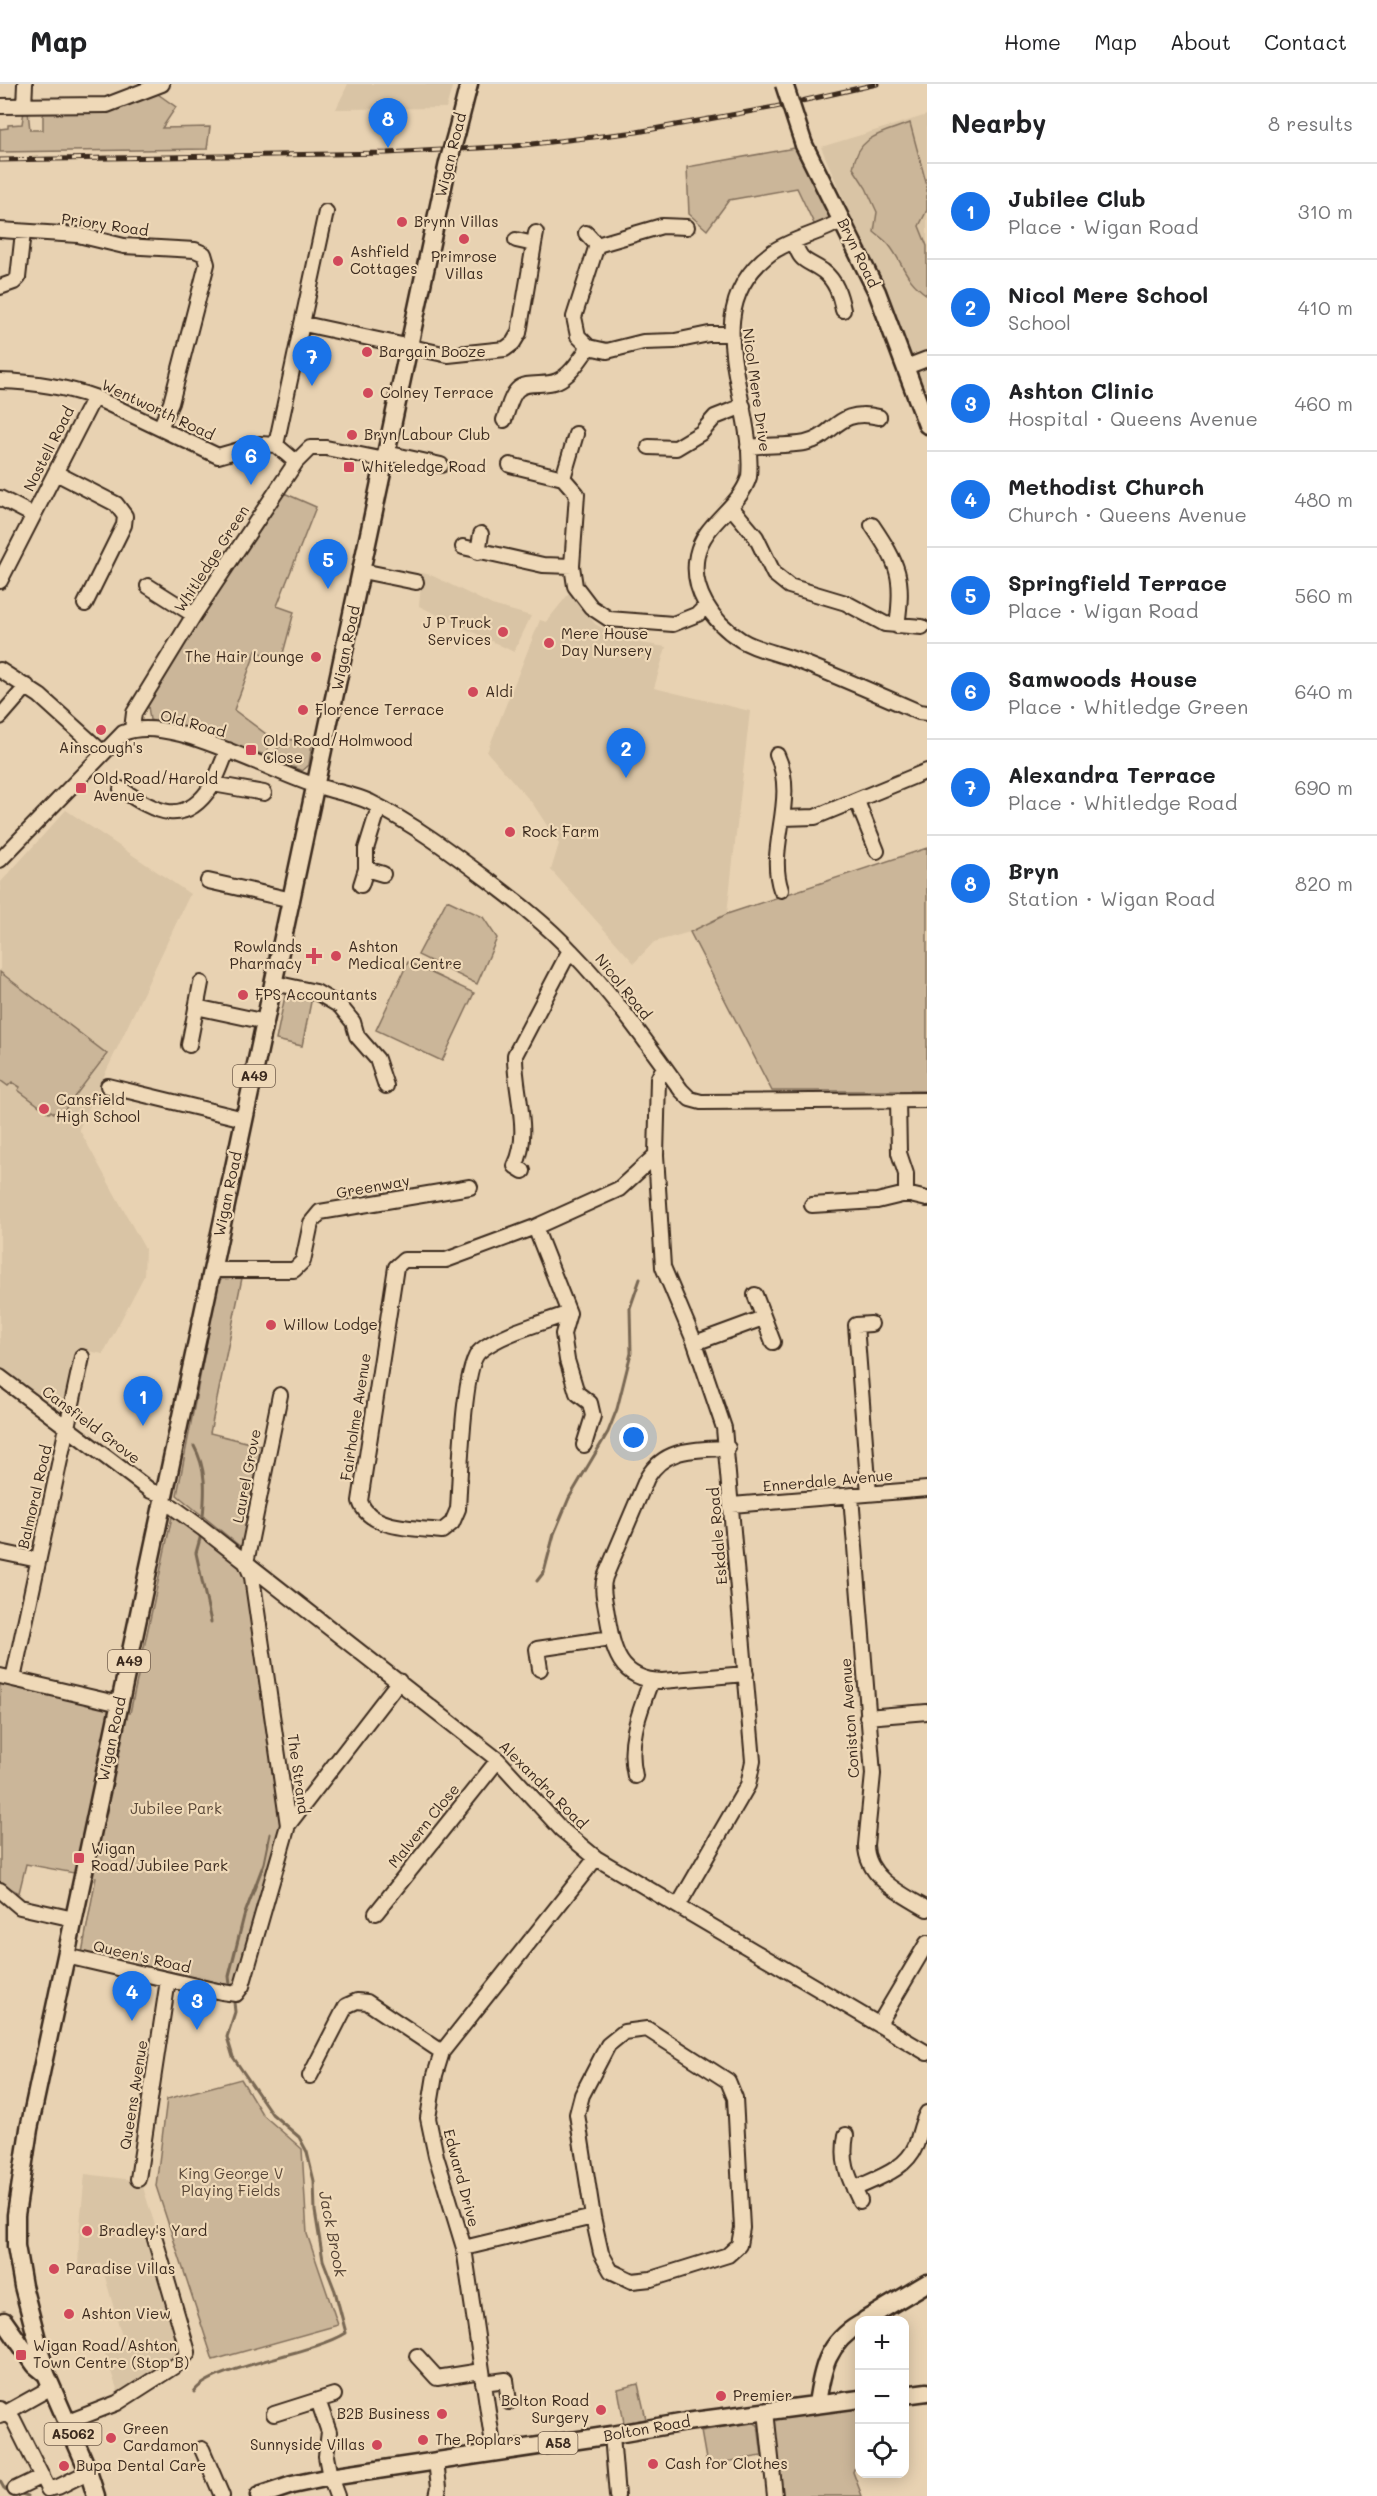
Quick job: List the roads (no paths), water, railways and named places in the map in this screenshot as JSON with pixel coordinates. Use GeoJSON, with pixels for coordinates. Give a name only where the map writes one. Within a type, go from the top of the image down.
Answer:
{"type":"FeatureCollection","features":[{"type":"Feature","properties":{"kind":"main road","name":"Wigan Road"},"geometry":{"type":"LineString","coordinates":[[96,2496],[68,2422],[49,2380],[28,2306],[16,2246],[16,2215],[29,2129],[448,164],[469,84]]}},
{"type":"Feature","properties":{"kind":"main road","name":"Bryn Road"},"geometry":{"type":"LineString","coordinates":[[784,84],[804,145],[877,292],[927,425]]}},
{"type":"Feature","properties":{"kind":"main road"},"geometry":{"type":"LineString","coordinates":[[872,2316],[927,2283]]}},
{"type":"Feature","properties":{"kind":"main road","name":"Wigan Road"},"geometry":{"type":"LineString","coordinates":[[28,2306],[1,2320],[49,2380]]}},
{"type":"Feature","properties":{"kind":"main road"},"geometry":{"type":"LineString","coordinates":[[817,2404],[821,2371],[828,2356],[846,2332],[855,2327]]}},
{"type":"Feature","properties":{"kind":"main road"},"geometry":{"type":"LineString","coordinates":[[909,2394],[927,2392]]}},
{"type":"Feature","properties":{"kind":"main road","name":"Bolton Road"},"geometry":{"type":"LineString","coordinates":[[269,2494],[330,2477],[612,2436],[686,2422],[855,2400]]}},
{"type":"Feature","properties":{"kind":"street"},"geometry":{"type":"LineString","coordinates":[[24,106],[25,84]]}},
{"type":"Feature","properties":{"kind":"street"},"geometry":{"type":"LineString","coordinates":[[0,106],[107,105],[162,84]]}},
{"type":"Feature","properties":{"kind":"street"},"geometry":{"type":"LineString","coordinates":[[296,462],[276,445],[304,324],[326,212]]}},
{"type":"Feature","properties":{"kind":"street","name":"Nicol Mere Drive"},"geometry":{"type":"LineString","coordinates":[[842,220],[770,254],[746,280],[735,301],[730,334],[743,406],[749,477],[742,494],[708,530],[697,554],[697,584],[706,606],[741,640],[796,660],[919,712],[927,713]]}},
{"type":"Feature","properties":{"kind":"street"},"geometry":{"type":"LineString","coordinates":[[597,246],[662,226],[689,229]]}},
{"type":"Feature","properties":{"kind":"street","name":"Priory Road"},"geometry":{"type":"LineString","coordinates":[[0,230],[78,235],[124,246],[195,250],[204,254],[207,264],[171,403],[160,428]]}},
{"type":"Feature","properties":{"kind":"street"},"geometry":{"type":"LineString","coordinates":[[0,287],[18,278],[23,231]]}},
{"type":"Feature","properties":{"kind":"street"},"geometry":{"type":"LineString","coordinates":[[586,233],[597,246]]}},
{"type":"Feature","properties":{"kind":"street"},"geometry":{"type":"LineString","coordinates":[[304,324],[448,355],[499,351],[509,347],[519,333],[535,239],[516,240]]}},
{"type":"Feature","properties":{"kind":"street"},"geometry":{"type":"LineString","coordinates":[[794,241],[802,260],[820,270],[833,283],[840,296],[843,312]]}},
{"type":"Feature","properties":{"kind":"street"},"geometry":{"type":"LineString","coordinates":[[597,246],[573,317],[578,336],[589,347],[599,350],[615,350],[642,342],[675,341],[709,334],[730,334]]}},
{"type":"Feature","properties":{"kind":"street"},"geometry":{"type":"LineString","coordinates":[[504,422],[516,391],[525,385],[546,385],[561,379],[573,369],[589,347]]}},
{"type":"Feature","properties":{"kind":"street"},"geometry":{"type":"LineString","coordinates":[[906,367],[927,359]]}},
{"type":"Feature","properties":{"kind":"street","name":"Wentworth Road"},"geometry":{"type":"LineString","coordinates":[[0,381],[56,386],[94,397],[218,456],[260,444],[276,445]]}},
{"type":"Feature","properties":{"kind":"street","name":"Nostell Road"},"geometry":{"type":"LineString","coordinates":[[0,581],[94,397]]}},
{"type":"Feature","properties":{"kind":"street"},"geometry":{"type":"LineString","coordinates":[[649,447],[676,448],[701,433],[715,417],[743,406]]}},
{"type":"Feature","properties":{"kind":"street"},"geometry":{"type":"LineString","coordinates":[[748,447],[807,443],[849,417],[864,414],[879,417]]}},
{"type":"Feature","properties":{"kind":"street"},"geometry":{"type":"LineString","coordinates":[[563,478],[576,434]]}},
{"type":"Feature","properties":{"kind":"street","name":"Whitledge Green"},"geometry":{"type":"LineString","coordinates":[[132,729],[134,713],[195,615],[296,462],[310,448],[386,456]]}},
{"type":"Feature","properties":{"kind":"street"},"geometry":{"type":"LineString","coordinates":[[386,456],[441,465]]}},
{"type":"Feature","properties":{"kind":"street"},"geometry":{"type":"LineString","coordinates":[[510,465],[563,478],[577,494],[572,566],[575,586],[591,607],[609,619],[679,624],[698,614],[706,606]]}},
{"type":"Feature","properties":{"kind":"street"},"geometry":{"type":"LineString","coordinates":[[56,473],[116,504],[125,516],[124,525],[85,604]]}},
{"type":"Feature","properties":{"kind":"street"},"geometry":{"type":"LineString","coordinates":[[0,498],[33,515]]}},
{"type":"Feature","properties":{"kind":"street"},"geometry":{"type":"LineString","coordinates":[[731,507],[756,537],[767,563],[780,580],[798,590],[846,603],[877,622],[922,627]]}},
{"type":"Feature","properties":{"kind":"street"},"geometry":{"type":"LineString","coordinates":[[872,525],[889,551],[900,575],[901,600],[897,626]]}},
{"type":"Feature","properties":{"kind":"street"},"geometry":{"type":"LineString","coordinates":[[478,552],[481,534]]}},
{"type":"Feature","properties":{"kind":"street"},"geometry":{"type":"LineString","coordinates":[[463,547],[543,565],[572,566]]}},
{"type":"Feature","properties":{"kind":"street"},"geometry":{"type":"LineString","coordinates":[[362,571],[416,582]]}},
{"type":"Feature","properties":{"kind":"street"},"geometry":{"type":"LineString","coordinates":[[148,586],[195,615]]}},
{"type":"Feature","properties":{"kind":"street"},"geometry":{"type":"LineString","coordinates":[[0,670],[27,686],[65,717],[103,753]]}},
{"type":"Feature","properties":{"kind":"street"},"geometry":{"type":"LineString","coordinates":[[0,717],[27,686]]}},
{"type":"Feature","properties":{"kind":"street"},"geometry":{"type":"LineString","coordinates":[[0,860],[123,733],[132,729]]}},
{"type":"Feature","properties":{"kind":"street","name":"Old Road"},"geometry":{"type":"LineString","coordinates":[[132,729],[171,732],[228,750],[317,786]]}},
{"type":"Feature","properties":{"kind":"street"},"geometry":{"type":"LineString","coordinates":[[121,789],[146,806],[167,813],[184,812],[196,804],[213,784],[228,750]]}},
{"type":"Feature","properties":{"kind":"street"},"geometry":{"type":"LineString","coordinates":[[777,755],[785,785],[776,868],[780,890]]}},
{"type":"Feature","properties":{"kind":"street"},"geometry":{"type":"LineString","coordinates":[[783,819],[815,817],[927,771]]}},
{"type":"Feature","properties":{"kind":"street"},"geometry":{"type":"LineString","coordinates":[[213,784],[264,793]]}},
{"type":"Feature","properties":{"kind":"street","name":"Nicol Road"},"geometry":{"type":"LineString","coordinates":[[317,786],[356,797],[379,807],[459,858],[533,915],[597,979],[690,1099],[701,1102],[927,1100]]}},
{"type":"Feature","properties":{"kind":"street"},"geometry":{"type":"LineString","coordinates":[[857,801],[876,852]]}},
{"type":"Feature","properties":{"kind":"street"},"geometry":{"type":"LineString","coordinates":[[361,885],[366,869],[366,849],[379,807]]}},
{"type":"Feature","properties":{"kind":"street"},"geometry":{"type":"LineString","coordinates":[[366,869],[383,874]]}},
{"type":"Feature","properties":{"kind":"street"},"geometry":{"type":"LineString","coordinates":[[208,881],[292,900]]}},
{"type":"Feature","properties":{"kind":"street"},"geometry":{"type":"LineString","coordinates":[[523,1171],[515,1166],[520,1156],[523,1135],[514,1069],[515,1055],[570,950]]}},
{"type":"Feature","properties":{"kind":"street"},"geometry":{"type":"LineString","coordinates":[[189,1045],[201,982]]}},
{"type":"Feature","properties":{"kind":"street"},"geometry":{"type":"LineString","coordinates":[[274,983],[316,992],[340,1006],[353,1022],[357,1036],[377,1059],[386,1086]]}},
{"type":"Feature","properties":{"kind":"street"},"geometry":{"type":"LineString","coordinates":[[196,1007],[266,1022]]}},
{"type":"Feature","properties":{"kind":"street","name":"Eskdale Road"},"geometry":{"type":"LineString","coordinates":[[664,1067],[658,1079],[656,1155],[663,1267],[695,1343],[724,1428],[728,1448],[753,1761],[752,1774],[678,1906]]}},
{"type":"Feature","properties":{"kind":"street"},"geometry":{"type":"LineString","coordinates":[[108,1086],[244,1119]]}},
{"type":"Feature","properties":{"kind":"street"},"geometry":{"type":"LineString","coordinates":[[898,1100],[899,1154],[906,1174],[906,1194]]}},
{"type":"Feature","properties":{"kind":"street","name":"Fairholme Avenue"},"geometry":{"type":"LineString","coordinates":[[569,1313],[500,1339],[478,1352],[470,1372],[458,1509],[452,1523],[442,1531],[390,1524],[374,1519],[362,1507],[360,1501],[396,1267],[404,1260],[446,1260],[535,1227],[619,1189],[656,1155]]}},
{"type":"Feature","properties":{"kind":"street","name":"Greenway"},"geometry":{"type":"LineString","coordinates":[[212,1270],[294,1270],[303,1261],[311,1223],[320,1212],[470,1187]]}},
{"type":"Feature","properties":{"kind":"street"},"geometry":{"type":"LineString","coordinates":[[810,1206],[877,1201],[906,1194],[927,1199]]}},
{"type":"Feature","properties":{"kind":"street"},"geometry":{"type":"LineString","coordinates":[[535,1227],[569,1313],[563,1334],[567,1360],[577,1393],[590,1403],[593,1416],[583,1437]]}},
{"type":"Feature","properties":{"kind":"street"},"geometry":{"type":"LineString","coordinates":[[755,1295],[773,1342]]}},
{"type":"Feature","properties":{"kind":"street"},"geometry":{"type":"LineString","coordinates":[[695,1343],[764,1318]]}},
{"type":"Feature","properties":{"kind":"street"},"geometry":{"type":"LineString","coordinates":[[869,1494],[856,1325],[871,1324]]}},
{"type":"Feature","properties":{"kind":"street","name":"Balmoral Road"},"geometry":{"type":"LineString","coordinates":[[7,1678],[38,1560],[82,1357]]}},
{"type":"Feature","properties":{"kind":"street","name":"Cansfield Grove"},"geometry":{"type":"LineString","coordinates":[[0,1377],[163,1499]]}},
{"type":"Feature","properties":{"kind":"street","name":"Laurel Grove"},"geometry":{"type":"LineString","coordinates":[[246,1563],[280,1395]]}},
{"type":"Feature","properties":{"kind":"street"},"geometry":{"type":"LineString","coordinates":[[728,1448],[674,1453],[651,1470],[603,1583],[611,1638],[616,1655],[624,1667],[635,1675],[651,1681],[746,1674]]}},
{"type":"Feature","properties":{"kind":"street","name":"Ennerdale Avenue"},"geometry":{"type":"LineString","coordinates":[[732,1505],[927,1489]]}},
{"type":"Feature","properties":{"kind":"street","name":"Coniston Avenue"},"geometry":{"type":"LineString","coordinates":[[850,1496],[873,1774],[866,1845],[867,1856],[874,1870],[887,1883],[927,1909]]}},
{"type":"Feature","properties":{"kind":"street","name":"Alexandra Road"},"geometry":{"type":"LineString","coordinates":[[163,1499],[498,1760],[561,1829],[596,1857],[927,2053]]}},
{"type":"Feature","properties":{"kind":"street"},"geometry":{"type":"LineString","coordinates":[[0,1552],[38,1560]]}},
{"type":"Feature","properties":{"kind":"street","name":"The Strand"},"geometry":{"type":"LineString","coordinates":[[242,1986],[288,1825],[252,1577],[246,1563]]}},
{"type":"Feature","properties":{"kind":"street"},"geometry":{"type":"LineString","coordinates":[[540,1669],[537,1649],[611,1638]]}},
{"type":"Feature","properties":{"kind":"street"},"geometry":{"type":"LineString","coordinates":[[7,1678],[120,1704]]}},
{"type":"Feature","properties":{"kind":"street"},"geometry":{"type":"LineString","coordinates":[[288,1825],[399,1681]]}},
{"type":"Feature","properties":{"kind":"street"},"geometry":{"type":"LineString","coordinates":[[635,1776],[631,1758],[632,1738],[651,1681]]}},
{"type":"Feature","properties":{"kind":"street"},"geometry":{"type":"LineString","coordinates":[[867,1717],[927,1712]]}},
{"type":"Feature","properties":{"kind":"street","name":"Malvern Close"},"geometry":{"type":"LineString","coordinates":[[375,1912],[498,1760]]}},
{"type":"Feature","properties":{"kind":"street","name":"Edward Drive"},"geometry":{"type":"LineString","coordinates":[[494,2452],[464,2248],[436,2156],[428,2118],[435,2075],[442,2052],[596,1857]]}},
{"type":"Feature","properties":{"kind":"street"},"geometry":{"type":"LineString","coordinates":[[0,1890],[20,1907],[74,1919]]}},
{"type":"Feature","properties":{"kind":"street"},"geometry":{"type":"LineString","coordinates":[[879,2024],[927,1942]]}},
{"type":"Feature","properties":{"kind":"street","name":"Queen's Road"},"geometry":{"type":"LineString","coordinates":[[66,1956],[236,1994],[242,1986]]}},
{"type":"Feature","properties":{"kind":"street","name":"Queens Avenue"},"geometry":{"type":"LineString","coordinates":[[138,2179],[168,1980]]}},
{"type":"Feature","properties":{"kind":"street"},"geometry":{"type":"LineString","coordinates":[[310,2076],[346,2006],[357,2001],[367,2002],[442,2052]]}},
{"type":"Feature","properties":{"kind":"street"},"geometry":{"type":"LineString","coordinates":[[647,2029],[728,2081],[735,2098],[742,2228],[739,2245],[728,2255],[651,2280],[632,2281],[611,2271],[601,2253],[592,2217],[577,2114],[582,2094],[608,2045],[624,2032],[647,2029]]}},
{"type":"Feature","properties":{"kind":"street"},"geometry":{"type":"LineString","coordinates":[[846,2134],[844,2162],[857,2195],[906,2161],[916,2144],[921,2125],[927,2114]]}},
{"type":"Feature","properties":{"kind":"street"},"geometry":{"type":"LineString","coordinates":[[464,2248],[592,2217]]}},
{"type":"Feature","properties":{"kind":"street"},"geometry":{"type":"LineString","coordinates":[[68,2422],[117,2403],[181,2362],[188,2352],[155,2239]]}},
{"type":"Feature","properties":{"kind":"street"},"geometry":{"type":"LineString","coordinates":[[417,2356],[436,2383],[482,2377],[506,2380],[509,2402]]}},
{"type":"Feature","properties":{"kind":"street"},"geometry":{"type":"LineString","coordinates":[[49,2380],[2,2413],[13,2419],[48,2489],[58,2487],[88,2472]]}},
{"type":"Feature","properties":{"kind":"street"},"geometry":{"type":"LineString","coordinates":[[274,2414],[334,2395]]}},
{"type":"Feature","properties":{"kind":"street"},"geometry":{"type":"LineString","coordinates":[[318,2400],[329,2432],[326,2456],[337,2496]]}},
{"type":"Feature","properties":{"kind":"street"},"geometry":{"type":"LineString","coordinates":[[766,2411],[775,2496]]}},
{"type":"Feature","properties":{"kind":"street"},"geometry":{"type":"LineString","coordinates":[[612,2436],[617,2496]]}},
{"type":"Feature","properties":{"kind":"street"},"geometry":{"type":"LineString","coordinates":[[202,2449],[222,2496]]}},
{"type":"Feature","properties":{"kind":"street"},"geometry":{"type":"LineString","coordinates":[[436,2461],[440,2487],[437,2496]]}},
{"type":"Feature","properties":{"kind":"street"},"geometry":{"type":"LineString","coordinates":[[15,2489],[42,2476]]}},
{"type":"Feature","properties":{"kind":"waterway"},"geometry":{"type":"LineString","coordinates":[[537,1581],[544,1572],[554,1534],[569,1498],[608,1432],[617,1409],[631,1353],[630,1308],[640,1279]]}},
{"type":"Feature","properties":{"kind":"waterway","name":"Jack Brook"},"geometry":{"type":"LineString","coordinates":[[194,1446],[203,1472],[203,1517]]}},
{"type":"Feature","properties":{"kind":"waterway","name":"Jack Brook"},"geometry":{"type":"LineString","coordinates":[[201,1535],[196,1553],[211,1622]]}},
{"type":"Feature","properties":{"kind":"waterway","name":"Jack Brook"},"geometry":{"type":"LineString","coordinates":[[230,1985],[229,1976],[244,1916],[264,1863],[270,1834]]}},
{"type":"Feature","properties":{"kind":"waterway","name":"Jack Brook"},"geometry":{"type":"LineString","coordinates":[[194,2392],[204,2383],[220,2375],[311,2348],[346,2333],[335,2291],[323,2260],[315,2211],[314,2181],[307,2152],[299,2137],[272,2114],[233,2057],[227,2037],[235,2012],[234,2002]]}},
{"type":"Feature","properties":{"kind":"waterway"},"geometry":{"type":"LineString","coordinates":[[0,2481],[5,2490],[11,2492]]}},
{"type":"Feature","properties":{"kind":"waterway"},"geometry":{"type":"LineString","coordinates":[[18,2493],[28,2496]]}},
{"type":"Feature","properties":{"kind":"railway"},"geometry":{"type":"LineString","coordinates":[[0,160],[387,153],[515,146],[637,132],[775,107],[877,84]]}},
{"type":"Feature","properties":{"kind":"place","name":"Bryn"},"geometry":{"type":"Point","coordinates":[388,148]}},
{"type":"Feature","properties":{"kind":"place","name":"Brynn Villas"},"geometry":{"type":"Point","coordinates":[402,222]}},
{"type":"Feature","properties":{"kind":"place","name":"Primrose Villas"},"geometry":{"type":"Point","coordinates":[464,239]}},
{"type":"Feature","properties":{"kind":"place","name":"Ashfield Cottages"},"geometry":{"type":"Point","coordinates":[338,261]}},
{"type":"Feature","properties":{"kind":"place","name":"Bargain Booze"},"geometry":{"type":"Point","coordinates":[367,352]}},
{"type":"Feature","properties":{"kind":"place","name":"Alexandra Terrace"},"geometry":{"type":"Point","coordinates":[312,386]}},
{"type":"Feature","properties":{"kind":"place","name":"Colney Terrace"},"geometry":{"type":"Point","coordinates":[368,393]}},
{"type":"Feature","properties":{"kind":"place","name":"Bryn Labour Club"},"geometry":{"type":"Point","coordinates":[352,435]}},
{"type":"Feature","properties":{"kind":"place","name":"Whiteledge Road"},"geometry":{"type":"Point","coordinates":[349,467]}},
{"type":"Feature","properties":{"kind":"place","name":"Samwoods House"},"geometry":{"type":"Point","coordinates":[251,485]}},
{"type":"Feature","properties":{"kind":"place","name":"Springfield Terrace"},"geometry":{"type":"Point","coordinates":[328,589]}},
{"type":"Feature","properties":{"kind":"place","name":"J P Truck Services"},"geometry":{"type":"Point","coordinates":[503,632]}},
{"type":"Feature","properties":{"kind":"place","name":"Mere House Day Nursery"},"geometry":{"type":"Point","coordinates":[549,643]}},
{"type":"Feature","properties":{"kind":"place","name":"The Hair Lounge"},"geometry":{"type":"Point","coordinates":[316,657]}},
{"type":"Feature","properties":{"kind":"place","name":"Aldi"},"geometry":{"type":"Point","coordinates":[473,692]}},
{"type":"Feature","properties":{"kind":"place","name":"Florence Terrace"},"geometry":{"type":"Point","coordinates":[303,710]}},
{"type":"Feature","properties":{"kind":"place","name":"Ainscough's"},"geometry":{"type":"Point","coordinates":[101,730]}},
{"type":"Feature","properties":{"kind":"place","name":"Old Road/Holmwood Close"},"geometry":{"type":"Point","coordinates":[251,750]}},
{"type":"Feature","properties":{"kind":"place","name":"Nicol Mere School"},"geometry":{"type":"Point","coordinates":[626,778]}},
{"type":"Feature","properties":{"kind":"place","name":"Old Road/Harold Avenue"},"geometry":{"type":"Point","coordinates":[81,788]}},
{"type":"Feature","properties":{"kind":"place","name":"Rock Farm"},"geometry":{"type":"Point","coordinates":[510,832]}},
{"type":"Feature","properties":{"kind":"place","name":"Rowlands Pharmacy"},"geometry":{"type":"Point","coordinates":[314,956]}},
{"type":"Feature","properties":{"kind":"place","name":"Ashton Medical Centre"},"geometry":{"type":"Point","coordinates":[336,956]}},
{"type":"Feature","properties":{"kind":"place","name":"FPS Accountants"},"geometry":{"type":"Point","coordinates":[243,995]}},
{"type":"Feature","properties":{"kind":"place","name":"Cansfield High School"},"geometry":{"type":"Point","coordinates":[44,1109]}},
{"type":"Feature","properties":{"kind":"place","name":"Willow Lodge"},"geometry":{"type":"Point","coordinates":[271,1325]}},
{"type":"Feature","properties":{"kind":"place","name":"Jubilee Club"},"geometry":{"type":"Point","coordinates":[143,1426]}},
{"type":"Feature","properties":{"kind":"place","name":"Wigan Road/Jubilee Park"},"geometry":{"type":"Point","coordinates":[79,1858]}},
{"type":"Feature","properties":{"kind":"place","name":"Methodist Church"},"geometry":{"type":"Point","coordinates":[132,2021]}},
{"type":"Feature","properties":{"kind":"place","name":"Ashton Clinic"},"geometry":{"type":"Point","coordinates":[197,2030]}},
{"type":"Feature","properties":{"kind":"place","name":"Bradley's Yard"},"geometry":{"type":"Point","coordinates":[87,2231]}},
{"type":"Feature","properties":{"kind":"place","name":"Paradise Villas"},"geometry":{"type":"Point","coordinates":[54,2269]}},
{"type":"Feature","properties":{"kind":"place","name":"Ashton View"},"geometry":{"type":"Point","coordinates":[69,2314]}},
{"type":"Feature","properties":{"kind":"place","name":"Wigan Road/Ashton Town Centre (Stop B)"},"geometry":{"type":"Point","coordinates":[21,2355]}},
{"type":"Feature","properties":{"kind":"place","name":"Premier"},"geometry":{"type":"Point","coordinates":[721,2396]}},
{"type":"Feature","properties":{"kind":"place","name":"Bolton Road Surgery"},"geometry":{"type":"Point","coordinates":[601,2410]}},
{"type":"Feature","properties":{"kind":"place","name":"B2B Business"},"geometry":{"type":"Point","coordinates":[442,2414]}},
{"type":"Feature","properties":{"kind":"place","name":"Green Cardamon"},"geometry":{"type":"Point","coordinates":[111,2438]}},
{"type":"Feature","properties":{"kind":"place","name":"The Poplars"},"geometry":{"type":"Point","coordinates":[423,2440]}},
{"type":"Feature","properties":{"kind":"place","name":"Sunnyside Villas"},"geometry":{"type":"Point","coordinates":[377,2445]}},
{"type":"Feature","properties":{"kind":"place","name":"Cash for Clothes"},"geometry":{"type":"Point","coordinates":[653,2464]}},
{"type":"Feature","properties":{"kind":"place","name":"Bupa Dental Care"},"geometry":{"type":"Point","coordinates":[64,2466]}},
{"type":"Feature","properties":{"kind":"park label","name":"Jubilee Park"},"geometry":{"type":"Point","coordinates":[176,1809]}},
{"type":"Feature","properties":{"kind":"park label","name":"King George V Playing Fields"},"geometry":{"type":"Point","coordinates":[231,2182]}}]}
